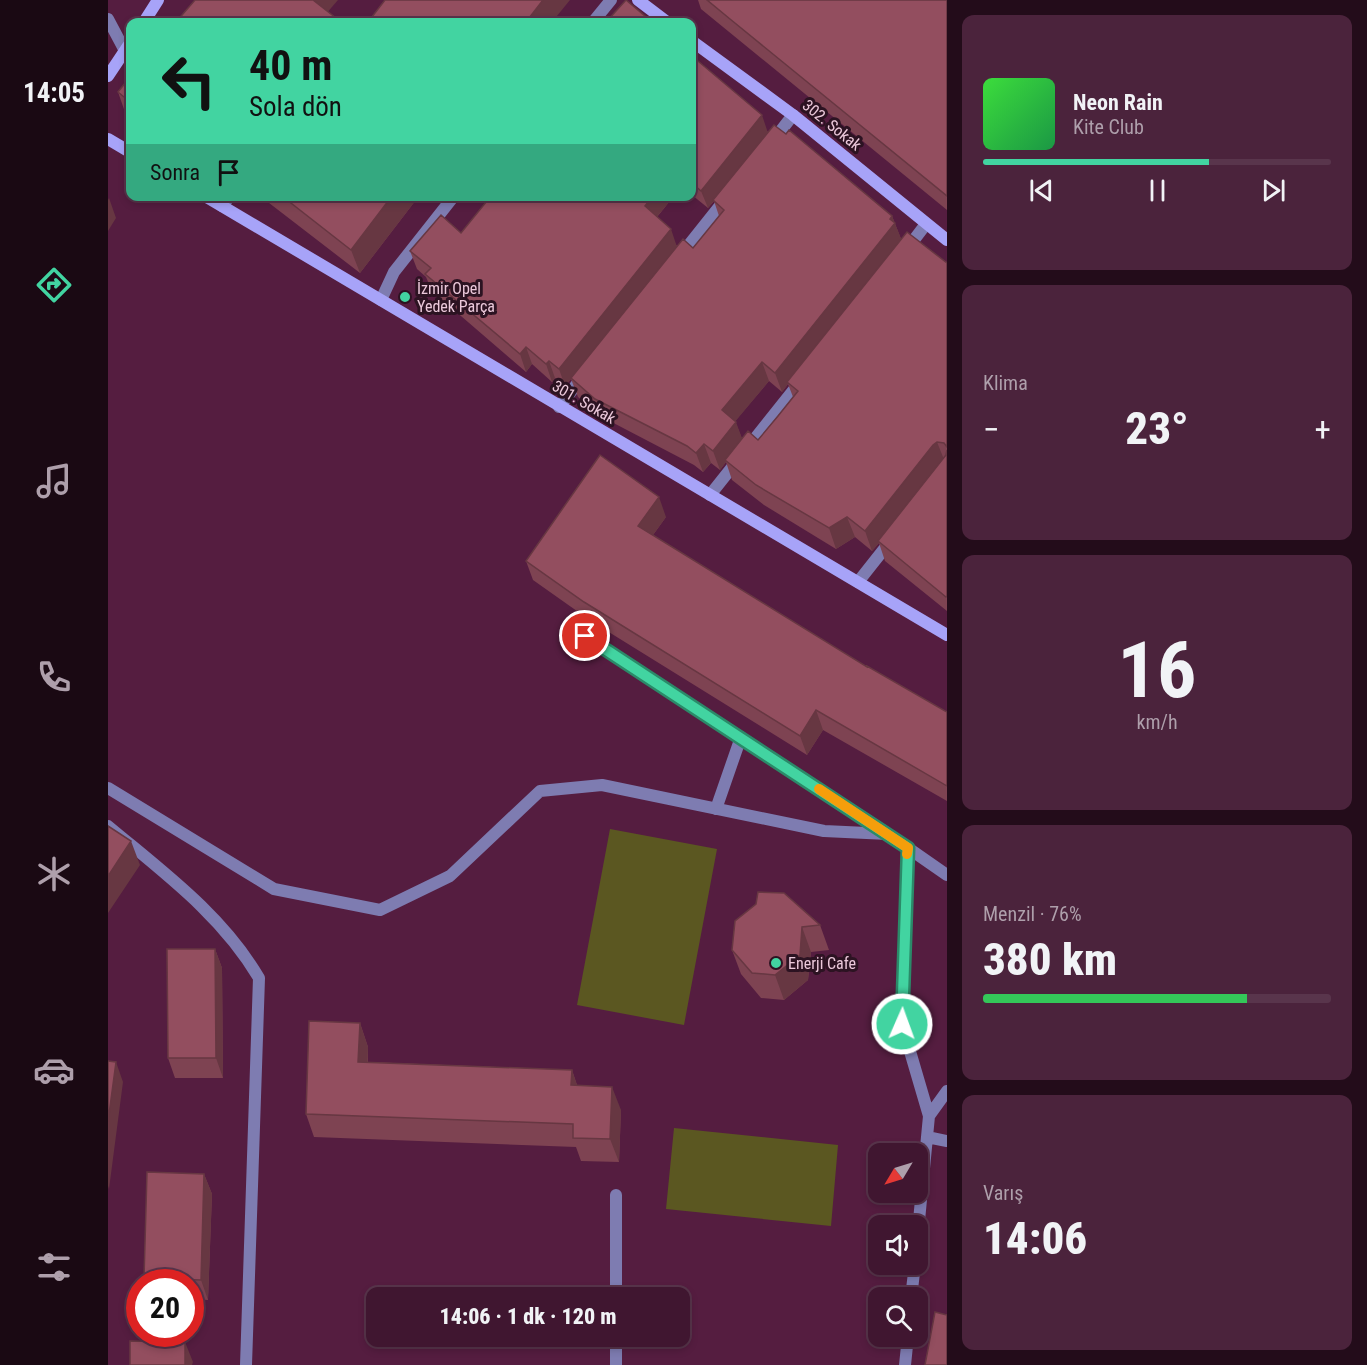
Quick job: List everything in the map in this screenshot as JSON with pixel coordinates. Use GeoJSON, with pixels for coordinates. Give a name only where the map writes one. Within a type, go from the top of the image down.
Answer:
{"type":"FeatureCollection","features":[{"type":"Feature","properties":{"kind":"street"},"geometry":{"type":"LineString","coordinates":[[147,18],[158,0]]}},
{"type":"Feature","properties":{"kind":"street"},"geometry":{"type":"LineString","coordinates":[[596,18],[611,0]]}},
{"type":"Feature","properties":{"kind":"street"},"geometry":{"type":"LineString","coordinates":[[638,0],[662,18]]}},
{"type":"Feature","properties":{"kind":"street"},"geometry":{"type":"LineString","coordinates":[[108,19],[126,44]]}},
{"type":"Feature","properties":{"kind":"street","name":"302. Sokak"},"geometry":{"type":"LineString","coordinates":[[696,45],[794,115],[947,240]]}},
{"type":"Feature","properties":{"kind":"street"},"geometry":{"type":"LineString","coordinates":[[108,76],[126,50]]}},
{"type":"Feature","properties":{"kind":"street"},"geometry":{"type":"LineString","coordinates":[[764,152],[794,115]]}},
{"type":"Feature","properties":{"kind":"street"},"geometry":{"type":"LineString","coordinates":[[108,139],[126,150]]}},
{"type":"Feature","properties":{"kind":"street"},"geometry":{"type":"LineString","coordinates":[[669,270],[735,188]]}},
{"type":"Feature","properties":{"kind":"street","name":"301. Sokak"},"geometry":{"type":"LineString","coordinates":[[226,201],[381,300],[947,635]]}},
{"type":"Feature","properties":{"kind":"street"},"geometry":{"type":"LineString","coordinates":[[381,300],[394,272],[450,201]]}},
{"type":"Feature","properties":{"kind":"street"},"geometry":{"type":"LineString","coordinates":[[897,262],[926,224]]}},
{"type":"Feature","properties":{"kind":"street"},"geometry":{"type":"LineString","coordinates":[[559,407],[595,361]]}},
{"type":"Feature","properties":{"kind":"street"},"geometry":{"type":"LineString","coordinates":[[710,495],[807,374]]}},
{"type":"Feature","properties":{"kind":"street"},"geometry":{"type":"LineString","coordinates":[[858,582],[903,526]]}},
{"type":"Feature","properties":{"kind":"street"},"geometry":{"type":"LineString","coordinates":[[585,636],[947,875]]}},
{"type":"Feature","properties":{"kind":"street"},"geometry":{"type":"LineString","coordinates":[[716,809],[741,738]]}},
{"type":"Feature","properties":{"kind":"street"},"geometry":{"type":"LineString","coordinates":[[108,788],[274,889],[380,910],[450,876],[540,791],[602,785],[824,831],[888,834]]}},
{"type":"Feature","properties":{"kind":"street"},"geometry":{"type":"LineString","coordinates":[[108,826],[199,902],[244,952],[259,978],[246,1365]]}},
{"type":"Feature","properties":{"kind":"street"},"geometry":{"type":"LineString","coordinates":[[908,848],[902,1024],[929,1116],[920,1215]]}},
{"type":"Feature","properties":{"kind":"street"},"geometry":{"type":"LineString","coordinates":[[929,1116],[947,1091]]}},
{"type":"Feature","properties":{"kind":"street"},"geometry":{"type":"LineString","coordinates":[[927,1137],[947,1141]]}},
{"type":"Feature","properties":{"kind":"street"},"geometry":{"type":"LineString","coordinates":[[616,1195],[616,1287]]}},
{"type":"Feature","properties":{"kind":"street"},"geometry":{"type":"LineString","coordinates":[[616,1347],[616,1365]]}},
{"type":"Feature","properties":{"kind":"street"},"geometry":{"type":"LineString","coordinates":[[905,1365],[907,1347]]}},
{"type":"Feature","properties":{"kind":"shaded area"},"geometry":{"type":"Polygon","coordinates":[[[610,829],[717,849],[684,1025],[577,1005],[610,829]]]}},
{"type":"Feature","properties":{"kind":"shaded area"},"geometry":{"type":"Polygon","coordinates":[[[674,1128],[838,1145],[831,1226],[666,1209],[674,1128]]]}},
{"type":"Feature","properties":{"kind":"building"},"geometry":{"type":"Polygon","coordinates":[[[195,0],[313,0],[336,18],[179,18],[195,0]]]}},
{"type":"Feature","properties":{"kind":"building"},"geometry":{"type":"Polygon","coordinates":[[[385,0],[543,0],[529,18],[371,18],[385,0]]]}},
{"type":"Feature","properties":{"kind":"building"},"geometry":{"type":"Polygon","coordinates":[[[626,0],[647,18],[610,18],[626,0]]]}},
{"type":"Feature","properties":{"kind":"building"},"geometry":{"type":"Polygon","coordinates":[[[707,0],[947,0],[947,196],[730,19],[707,0]]]}},
{"type":"Feature","properties":{"kind":"building"},"geometry":{"type":"Polygon","coordinates":[[[696,59],[762,115],[701,191],[696,187],[696,59]]]}},
{"type":"Feature","properties":{"kind":"building"},"geometry":{"type":"Polygon","coordinates":[[[126,82],[126,99],[118,92],[126,82]]]}},
{"type":"Feature","properties":{"kind":"building"},"geometry":{"type":"Polygon","coordinates":[[[774,125],[786,134],[789,130],[892,216],[890,219],[895,223],[775,373],[762,362],[722,410],[736,422],[713,451],[704,444],[696,453],[687,446],[595,399],[571,378],[683,239],[693,248],[724,210],[713,200],[774,125]]]}},
{"type":"Feature","properties":{"kind":"building"},"geometry":{"type":"Polygon","coordinates":[[[288,201],[388,201],[351,250],[288,201]]]}},
{"type":"Feature","properties":{"kind":"building"},"geometry":{"type":"Polygon","coordinates":[[[487,201],[649,201],[645,206],[671,229],[559,369],[549,361],[546,364],[526,347],[520,354],[425,274],[431,268],[410,251],[441,215],[461,233],[487,201]]]}},
{"type":"Feature","properties":{"kind":"building"},"geometry":{"type":"Polygon","coordinates":[[[907,232],[947,263],[947,447],[944,443],[937,442],[933,445],[865,531],[847,517],[829,528],[756,485],[725,460],[748,431],[758,440],[798,391],[787,382],[907,232]]]}},
{"type":"Feature","properties":{"kind":"building"},"geometry":{"type":"Polygon","coordinates":[[[947,450],[946,597],[878,541],[946,455],[947,450]]]}},
{"type":"Feature","properties":{"kind":"building"},"geometry":{"type":"Polygon","coordinates":[[[600,455],[659,497],[638,526],[867,667],[947,712],[947,786],[816,710],[800,736],[584,602],[526,561],[600,455]]]}},
{"type":"Feature","properties":{"kind":"building"},"geometry":{"type":"Polygon","coordinates":[[[108,826],[131,841],[108,876],[108,826]]]}},
{"type":"Feature","properties":{"kind":"building"},"geometry":{"type":"Polygon","coordinates":[[[758,892],[784,893],[820,925],[802,927],[800,955],[775,975],[752,973],[732,950],[735,921],[756,904],[758,892]]]}},
{"type":"Feature","properties":{"kind":"building"},"geometry":{"type":"Polygon","coordinates":[[[167,949],[215,949],[216,1058],[168,1058],[167,949]]]}},
{"type":"Feature","properties":{"kind":"building"},"geometry":{"type":"Polygon","coordinates":[[[309,1021],[360,1023],[358,1062],[572,1070],[571,1085],[612,1087],[610,1139],[573,1138],[573,1124],[306,1114],[309,1021]]]}},
{"type":"Feature","properties":{"kind":"building"},"geometry":{"type":"Polygon","coordinates":[[[108,1061],[116,1062],[108,1122],[108,1061]]]}},
{"type":"Feature","properties":{"kind":"building"},"geometry":{"type":"Polygon","coordinates":[[[147,1172],[204,1174],[201,1269],[144,1269],[147,1172]]]}},
{"type":"Feature","properties":{"kind":"building"},"geometry":{"type":"Polygon","coordinates":[[[935,1312],[947,1315],[947,1365],[925,1365],[935,1312]]]}},
{"type":"Feature","properties":{"kind":"building"},"geometry":{"type":"Polygon","coordinates":[[[130,1347],[185,1347],[185,1365],[130,1365],[130,1347]]]}},
{"type":"Feature","properties":{"kind":"slow traffic"},"geometry":{"type":"LineString","coordinates":[[819,789],[908,848],[907,854]]}},
{"type":"Feature","properties":{"kind":"place","name":"İzmir Opel Yedek Parça"},"geometry":{"type":"Point","coordinates":[405,297]}},
{"type":"Feature","properties":{"kind":"place","name":"Enerji Cafe"},"geometry":{"type":"Point","coordinates":[776,963]}},
{"type":"Feature","properties":{"kind":"route"},"geometry":{"type":"LineString","coordinates":[[585,636],[908,848],[902,1024]]}}]}
